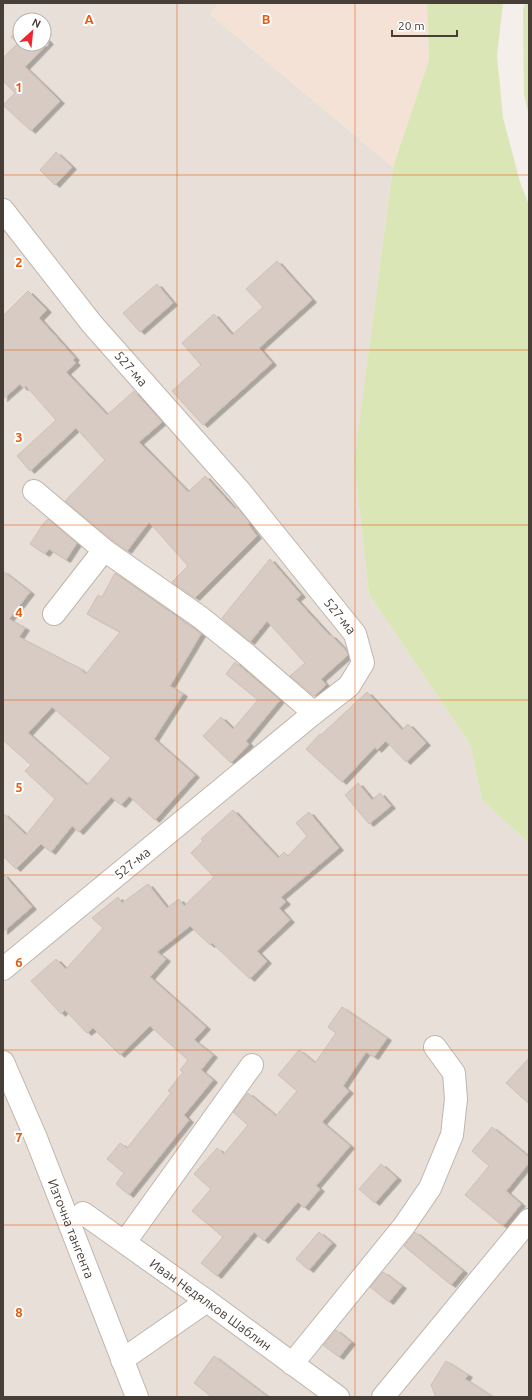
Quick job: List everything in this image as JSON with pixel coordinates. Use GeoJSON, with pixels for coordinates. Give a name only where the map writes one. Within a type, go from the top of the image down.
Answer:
{"type":"FeatureCollection","features":[{"type":"Feature","properties":{"kind":"street","name":"527-ма"},"geometry":{"type":"LineString","coordinates":[[3,210],[92,324],[240,490],[355,634],[364,664],[348,686],[3,969]]}},
{"type":"Feature","properties":{"kind":"street"},"geometry":{"type":"LineString","coordinates":[[34,492],[104,550],[200,617],[246,654],[314,713]]}},
{"type":"Feature","properties":{"kind":"street"},"geometry":{"type":"LineString","coordinates":[[54,614],[104,550]]}},
{"type":"Feature","properties":{"kind":"street"},"geometry":{"type":"LineString","coordinates":[[292,1364],[404,1226],[430,1188],[452,1135],[456,1099],[454,1073],[435,1047]]}},
{"type":"Feature","properties":{"kind":"street","name":"Източна тангента"},"geometry":{"type":"LineString","coordinates":[[3,1062],[36,1138],[137,1397]]}},
{"type":"Feature","properties":{"kind":"street"},"geometry":{"type":"LineString","coordinates":[[125,1242],[252,1065]]}},
{"type":"Feature","properties":{"kind":"street","name":"Иван Недялков Шаблин"},"geometry":{"type":"LineString","coordinates":[[82,1212],[338,1397]]}},
{"type":"Feature","properties":{"kind":"street"},"geometry":{"type":"LineString","coordinates":[[383,1397],[529,1220]]}},
{"type":"Feature","properties":{"kind":"street"},"geometry":{"type":"LineString","coordinates":[[122,1360],[207,1301]]}},
{"type":"Feature","properties":{"kind":"shaded area"},"geometry":{"type":"Polygon","coordinates":[[[3,3],[219,3],[210,14],[393,167],[354,463],[369,594],[470,744],[482,800],[529,843],[529,1397],[3,1397],[3,3]]]}},
{"type":"Feature","properties":{"kind":"shaded area"},"geometry":{"type":"Polygon","coordinates":[[[219,3],[427,3],[429,60],[393,167],[210,14],[219,3]]]}},
{"type":"Feature","properties":{"kind":"green space"},"geometry":{"type":"Polygon","coordinates":[[[427,3],[503,3],[497,55],[503,118],[520,182],[529,205],[529,843],[482,800],[470,744],[369,594],[354,462],[393,167],[429,60],[427,3]]]}},
{"type":"Feature","properties":{"kind":"green space"},"geometry":{"type":"Polygon","coordinates":[[[525,3],[529,3],[529,116],[524,95],[523,10],[525,3]]]}},
{"type":"Feature","properties":{"kind":"building"},"geometry":{"type":"Polygon","coordinates":[[[12,49],[12,52],[39,52],[25,67],[60,101],[31,131],[3,105],[15,93],[3,81],[3,58],[12,49]]]}},
{"type":"Feature","properties":{"kind":"building"},"geometry":{"type":"Polygon","coordinates":[[[56,152],[72,167],[55,185],[40,170],[56,152]]]}},
{"type":"Feature","properties":{"kind":"building"},"geometry":{"type":"Polygon","coordinates":[[[277,261],[312,300],[259,348],[272,363],[203,425],[172,391],[201,365],[182,343],[214,314],[232,335],[263,307],[246,289],[277,261]]]}},
{"type":"Feature","properties":{"kind":"building"},"geometry":{"type":"Polygon","coordinates":[[[157,284],[173,303],[140,332],[123,313],[157,284]]]}},
{"type":"Feature","properties":{"kind":"building"},"geometry":{"type":"Polygon","coordinates":[[[28,291],[47,310],[39,318],[75,358],[73,360],[76,363],[66,372],[107,415],[134,391],[162,422],[139,442],[188,492],[205,476],[235,509],[237,507],[250,523],[248,524],[257,536],[195,598],[172,582],[188,566],[149,522],[127,551],[65,501],[105,460],[76,428],[30,471],[17,456],[56,420],[26,386],[23,388],[20,384],[3,399],[3,316],[28,291]]]}},
{"type":"Feature","properties":{"kind":"building"},"geometry":{"type":"Polygon","coordinates":[[[48,519],[77,543],[66,560],[49,549],[45,554],[30,544],[48,519]]]}},
{"type":"Feature","properties":{"kind":"building"},"geometry":{"type":"Polygon","coordinates":[[[270,559],[301,595],[296,599],[347,652],[348,655],[321,679],[326,685],[314,696],[290,676],[305,663],[267,621],[250,642],[222,618],[270,559]]]}},
{"type":"Feature","properties":{"kind":"building"},"geometry":{"type":"Polygon","coordinates":[[[3,571],[30,592],[9,619],[25,628],[19,637],[79,668],[86,674],[120,632],[87,614],[98,595],[102,597],[115,573],[201,634],[170,686],[183,694],[154,739],[195,775],[155,820],[129,796],[121,805],[111,797],[79,832],[72,826],[51,852],[41,844],[16,869],[3,856],[3,813],[26,835],[55,799],[25,771],[31,765],[3,740],[3,571]],[[52,707],[28,733],[87,785],[111,758],[52,707]]]}},
{"type":"Feature","properties":{"kind":"building"},"geometry":{"type":"Polygon","coordinates":[[[235,662],[280,700],[246,741],[249,744],[231,763],[203,736],[221,717],[233,729],[258,700],[226,674],[235,662]]]}},
{"type":"Feature","properties":{"kind":"building"},"geometry":{"type":"Polygon","coordinates":[[[367,692],[402,730],[408,724],[426,743],[406,762],[386,741],[377,750],[375,747],[342,782],[306,749],[320,734],[321,735],[367,692]]]}},
{"type":"Feature","properties":{"kind":"building"},"geometry":{"type":"Polygon","coordinates":[[[358,783],[372,800],[380,793],[391,806],[369,824],[345,795],[358,783]]]}},
{"type":"Feature","properties":{"kind":"building"},"geometry":{"type":"Polygon","coordinates":[[[233,810],[278,858],[284,852],[288,856],[307,836],[296,823],[309,812],[339,848],[281,897],[286,902],[279,908],[290,920],[257,951],[267,961],[250,979],[212,943],[210,945],[190,926],[157,952],[166,959],[150,977],[206,1027],[194,1040],[213,1055],[201,1070],[213,1080],[184,1115],[189,1120],[129,1195],[116,1184],[124,1173],[107,1159],[120,1143],[127,1148],[171,1093],[168,1091],[183,1072],[180,1070],[188,1060],[150,1026],[120,1055],[93,1028],[87,1033],[65,1010],[61,1014],[31,981],[56,959],[66,969],[103,928],[92,918],[118,897],[122,903],[148,884],[167,908],[179,899],[184,906],[214,877],[191,853],[203,841],[201,839],[233,810]]]}},
{"type":"Feature","properties":{"kind":"building"},"geometry":{"type":"Polygon","coordinates":[[[3,874],[32,907],[3,932],[3,874]]]}},
{"type":"Feature","properties":{"kind":"building"},"geometry":{"type":"Polygon","coordinates":[[[342,1007],[387,1038],[374,1057],[366,1052],[343,1086],[349,1091],[322,1122],[350,1146],[316,1186],[320,1189],[304,1208],[298,1202],[264,1241],[254,1232],[217,1276],[201,1263],[223,1237],[192,1211],[211,1189],[194,1174],[217,1148],[224,1154],[248,1125],[233,1112],[248,1093],[276,1116],[297,1091],[278,1075],[299,1050],[315,1063],[336,1033],[328,1027],[342,1007]]]}},
{"type":"Feature","properties":{"kind":"building"},"geometry":{"type":"Polygon","coordinates":[[[529,1058],[529,1104],[506,1083],[529,1058]]]}},
{"type":"Feature","properties":{"kind":"building"},"geometry":{"type":"Polygon","coordinates":[[[492,1127],[529,1157],[529,1163],[506,1191],[521,1204],[503,1226],[465,1195],[489,1166],[472,1151],[492,1127]]]}},
{"type":"Feature","properties":{"kind":"building"},"geometry":{"type":"Polygon","coordinates":[[[381,1164],[397,1178],[375,1203],[359,1189],[381,1164]]]}},
{"type":"Feature","properties":{"kind":"building"},"geometry":{"type":"Polygon","coordinates":[[[319,1232],[332,1243],[309,1270],[296,1259],[319,1232]]]}},
{"type":"Feature","properties":{"kind":"building"},"geometry":{"type":"Polygon","coordinates":[[[415,1232],[463,1271],[451,1285],[404,1246],[415,1232]]]}},
{"type":"Feature","properties":{"kind":"building"},"geometry":{"type":"Polygon","coordinates":[[[383,1272],[402,1286],[389,1302],[370,1287],[383,1272]]]}},
{"type":"Feature","properties":{"kind":"building"},"geometry":{"type":"Polygon","coordinates":[[[336,1330],[351,1342],[339,1357],[323,1345],[336,1330]]]}},
{"type":"Feature","properties":{"kind":"building"},"geometry":{"type":"Polygon","coordinates":[[[214,1356],[268,1397],[212,1397],[194,1383],[214,1356]]]}},
{"type":"Feature","properties":{"kind":"building"},"geometry":{"type":"Polygon","coordinates":[[[446,1361],[468,1375],[465,1379],[493,1397],[436,1397],[431,1385],[446,1361]]]}}]}
